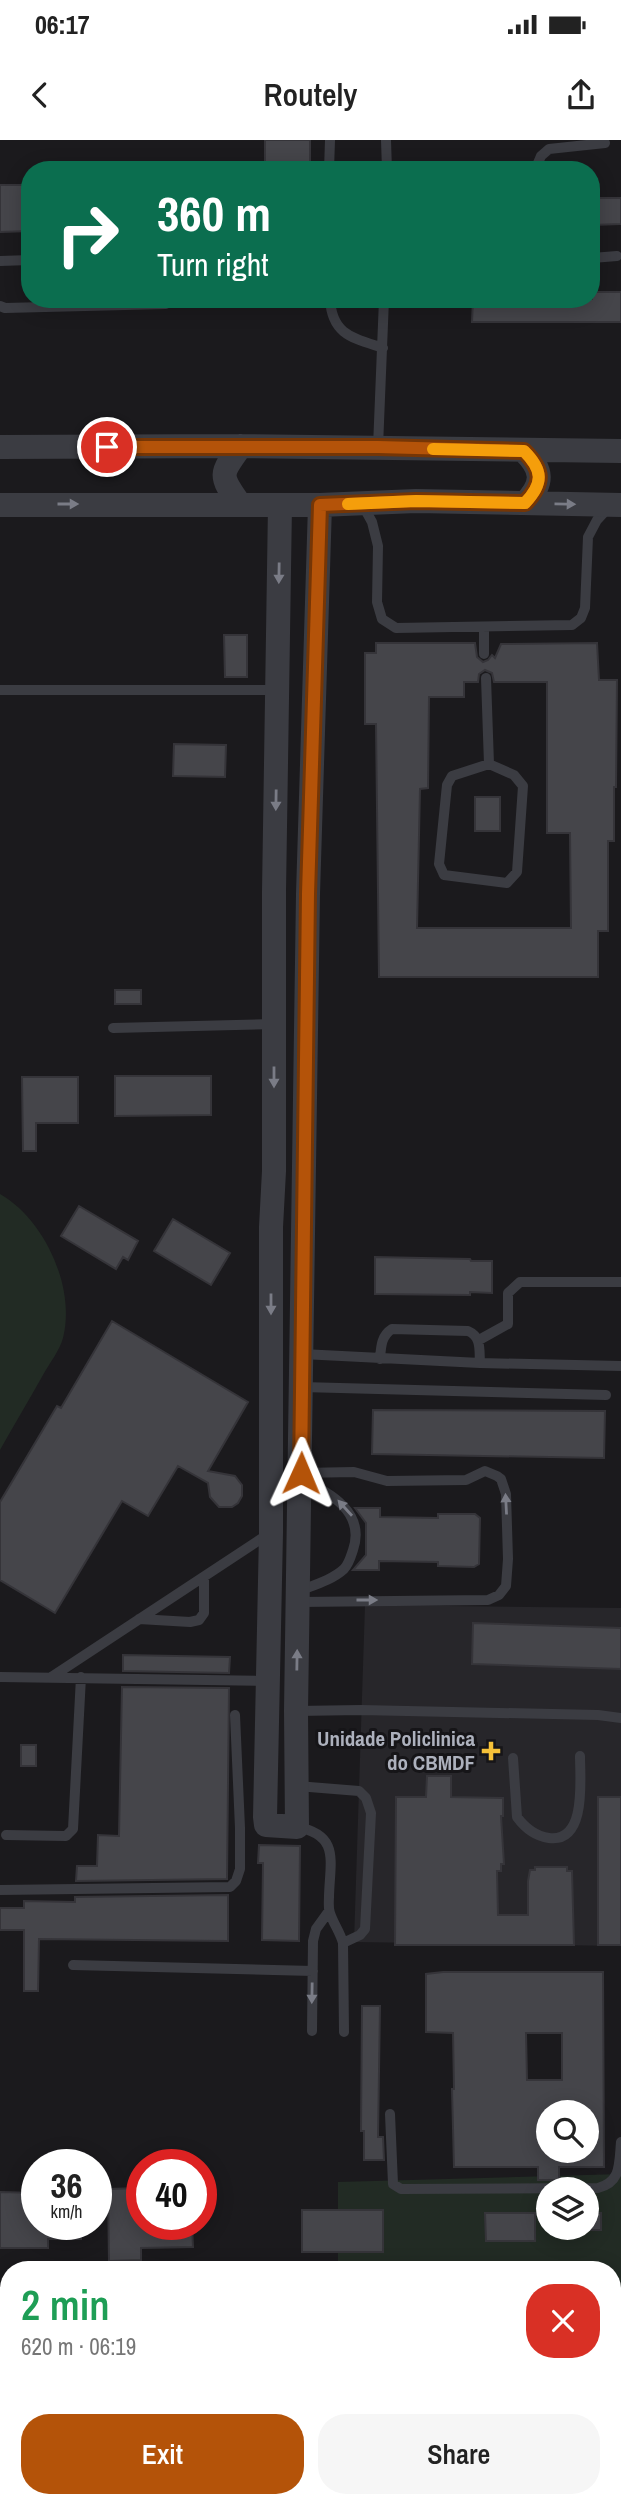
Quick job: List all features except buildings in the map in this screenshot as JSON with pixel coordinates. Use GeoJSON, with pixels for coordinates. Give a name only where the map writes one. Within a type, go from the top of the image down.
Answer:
{"type":"FeatureCollection","features":[{"type":"Feature","properties":{"kind":"street"},"geometry":{"type":"LineString","coordinates":[[239,503],[225,484],[224,474],[227,464],[241,446]]}},
{"type":"Feature","properties":{"kind":"street"},"geometry":{"type":"LineString","coordinates":[[0,447],[241,446],[621,451]]}},
{"type":"Feature","properties":{"kind":"street"},"geometry":{"type":"LineString","coordinates":[[524,451],[537,464],[539,477],[536,491],[525,503]]}},
{"type":"Feature","properties":{"kind":"street"},"geometry":{"type":"LineString","coordinates":[[0,505],[320,505],[416,501],[616,505]]}},
{"type":"Feature","properties":{"kind":"street"},"geometry":{"type":"LineString","coordinates":[[280,505],[274,892],[274,1171],[271,1227],[272,1450],[265,1773],[266,1825],[297,1827],[296,1711],[308,894],[320,505]]}},
{"type":"Feature","properties":{"kind":"street"},"geometry":{"type":"LineString","coordinates":[[278,680],[314,656]]}},
{"type":"Feature","properties":{"kind":"street"},"geometry":{"type":"LineString","coordinates":[[274,892],[308,894]]}},
{"type":"Feature","properties":{"kind":"street"},"geometry":{"type":"LineString","coordinates":[[274,1171],[305,1169]]}},
{"type":"Feature","properties":{"kind":"street"},"geometry":{"type":"LineString","coordinates":[[272,1450],[301,1448]]}},
{"type":"Feature","properties":{"kind":"street"},"geometry":{"type":"LineString","coordinates":[[265,1773],[297,1781]]}},
{"type":"Feature","properties":{"kind":"lane"},"geometry":{"type":"LineString","coordinates":[[329,161],[330,140]]}},
{"type":"Feature","properties":{"kind":"lane"},"geometry":{"type":"LineString","coordinates":[[386,140],[387,161]]}},
{"type":"Feature","properties":{"kind":"lane"},"geometry":{"type":"LineString","coordinates":[[539,161],[549,149],[605,143]]}},
{"type":"Feature","properties":{"kind":"lane"},"geometry":{"type":"LineString","coordinates":[[600,257],[617,256]]}},
{"type":"Feature","properties":{"kind":"lane"},"geometry":{"type":"LineString","coordinates":[[0,261],[21,260]]}},
{"type":"Feature","properties":{"kind":"lane"},"geometry":{"type":"LineString","coordinates":[[0,306],[21,308]]}},
{"type":"Feature","properties":{"kind":"lane"},"geometry":{"type":"LineString","coordinates":[[331,308],[336,326],[358,340],[383,348]]}},
{"type":"Feature","properties":{"kind":"lane"},"geometry":{"type":"LineString","coordinates":[[378,447],[384,308]]}},
{"type":"Feature","properties":{"kind":"lane"},"geometry":{"type":"LineString","coordinates":[[362,504],[372,522],[378,546],[377,601],[382,618],[396,628],[572,625],[581,618],[585,608],[588,537],[597,520],[616,505]]}},
{"type":"Feature","properties":{"kind":"lane"},"geometry":{"type":"LineString","coordinates":[[484,626],[484,654]]}},
{"type":"Feature","properties":{"kind":"lane"},"geometry":{"type":"LineString","coordinates":[[486,678],[489,764]]}},
{"type":"Feature","properties":{"kind":"lane"},"geometry":{"type":"LineString","coordinates":[[0,690],[278,680]]}},
{"type":"Feature","properties":{"kind":"lane"},"geometry":{"type":"LineString","coordinates":[[489,764],[514,775],[523,786],[517,872],[508,883],[444,875],[439,864],[447,785],[453,776],[489,764]]}},
{"type":"Feature","properties":{"kind":"lane"},"geometry":{"type":"LineString","coordinates":[[113,1028],[274,1024]]}},
{"type":"Feature","properties":{"kind":"lane"},"geometry":{"type":"LineString","coordinates":[[479,1340],[508,1324],[508,1293],[520,1282],[621,1282]]}},
{"type":"Feature","properties":{"kind":"lane"},"geometry":{"type":"LineString","coordinates":[[380,1359],[382,1342],[386,1333],[392,1329],[468,1331],[475,1334],[479,1340],[480,1363]]}},
{"type":"Feature","properties":{"kind":"lane"},"geometry":{"type":"LineString","coordinates":[[303,1354],[480,1363],[621,1366]]}},
{"type":"Feature","properties":{"kind":"lane"},"geometry":{"type":"LineString","coordinates":[[302,1387],[606,1395]]}},
{"type":"Feature","properties":{"kind":"lane"},"geometry":{"type":"LineString","coordinates":[[299,1596],[488,1600],[499,1595],[506,1586],[508,1559],[506,1494],[501,1479],[493,1474],[485,1471],[466,1479],[387,1481],[355,1472],[301,1476]]}},
{"type":"Feature","properties":{"kind":"lane"},"geometry":{"type":"LineString","coordinates":[[299,1596],[344,1569],[356,1543],[355,1522],[340,1501],[301,1476]]}},
{"type":"Feature","properties":{"kind":"lane"},"geometry":{"type":"LineString","coordinates":[[53,1676],[271,1533]]}},
{"type":"Feature","properties":{"kind":"lane"},"geometry":{"type":"LineString","coordinates":[[139,1619],[190,1622],[199,1620],[204,1612],[204,1578]]}},
{"type":"Feature","properties":{"kind":"lane"},"geometry":{"type":"LineString","coordinates":[[0,1677],[267,1681]]}},
{"type":"Feature","properties":{"kind":"lane"},"geometry":{"type":"LineString","coordinates":[[6,1835],[66,1836],[74,1829],[81,1677]]}},
{"type":"Feature","properties":{"kind":"lane"},"geometry":{"type":"LineString","coordinates":[[296,1711],[598,1715],[621,1718]]}},
{"type":"Feature","properties":{"kind":"lane"},"geometry":{"type":"LineString","coordinates":[[0,1890],[230,1887],[236,1881],[240,1869],[235,1715]]}},
{"type":"Feature","properties":{"kind":"lane"},"geometry":{"type":"LineString","coordinates":[[513,1758],[517,1817],[531,1832],[560,1838],[569,1832],[578,1813],[580,1756]]}},
{"type":"Feature","properties":{"kind":"lane"},"geometry":{"type":"LineString","coordinates":[[297,1781],[359,1791],[369,1805],[371,1813],[365,1929],[360,1935],[343,1943]]}},
{"type":"Feature","properties":{"kind":"lane"},"geometry":{"type":"LineString","coordinates":[[240,1828],[266,1825]]}},
{"type":"Feature","properties":{"kind":"lane"},"geometry":{"type":"LineString","coordinates":[[297,1827],[314,1830],[323,1837],[330,1853],[329,1911],[343,1943],[344,2032]]}},
{"type":"Feature","properties":{"kind":"lane"},"geometry":{"type":"LineString","coordinates":[[312,2031],[313,1941],[316,1929],[329,1911]]}},
{"type":"Feature","properties":{"kind":"lane"},"geometry":{"type":"LineString","coordinates":[[73,1965],[313,1970]]}},
{"type":"Feature","properties":{"kind":"lane"},"geometry":{"type":"LineString","coordinates":[[390,2114],[393,2184],[401,2189],[598,2188],[612,2185],[617,2179],[621,2142]]}},
{"type":"Feature","properties":{"kind":"shaded area"},"geometry":{"type":"Polygon","coordinates":[[[0,1194],[16,1205],[43,1237],[60,1277],[66,1318],[59,1347],[0,1450],[0,1194]]]}},
{"type":"Feature","properties":{"kind":"shaded area","name":"Unidade Policlinica do CBMDF"},"geometry":{"type":"Polygon","coordinates":[[[365,1605],[621,1608],[621,1946],[354,1942],[365,1605]]]}},
{"type":"Feature","properties":{"kind":"shaded area"},"geometry":{"type":"Polygon","coordinates":[[[621,2174],[621,2261],[338,2261],[338,2182],[621,2174]]]}},
{"type":"Feature","properties":{"kind":"slow traffic"},"geometry":{"type":"LineString","coordinates":[[348,504],[416,501],[525,503],[536,491],[539,477],[537,464],[524,451],[433,449]]}},
{"type":"Feature","properties":{"kind":"place","name":"Unidade Policlinica do CBMDF"},"geometry":{"type":"Point","coordinates":[491,1751]}},
{"type":"Feature","properties":{"kind":"route"},"geometry":{"type":"LineString","coordinates":[[107,447],[378,447],[524,451],[537,464],[539,477],[536,491],[525,503],[416,501],[320,505],[308,894],[301,1473]]}}]}
